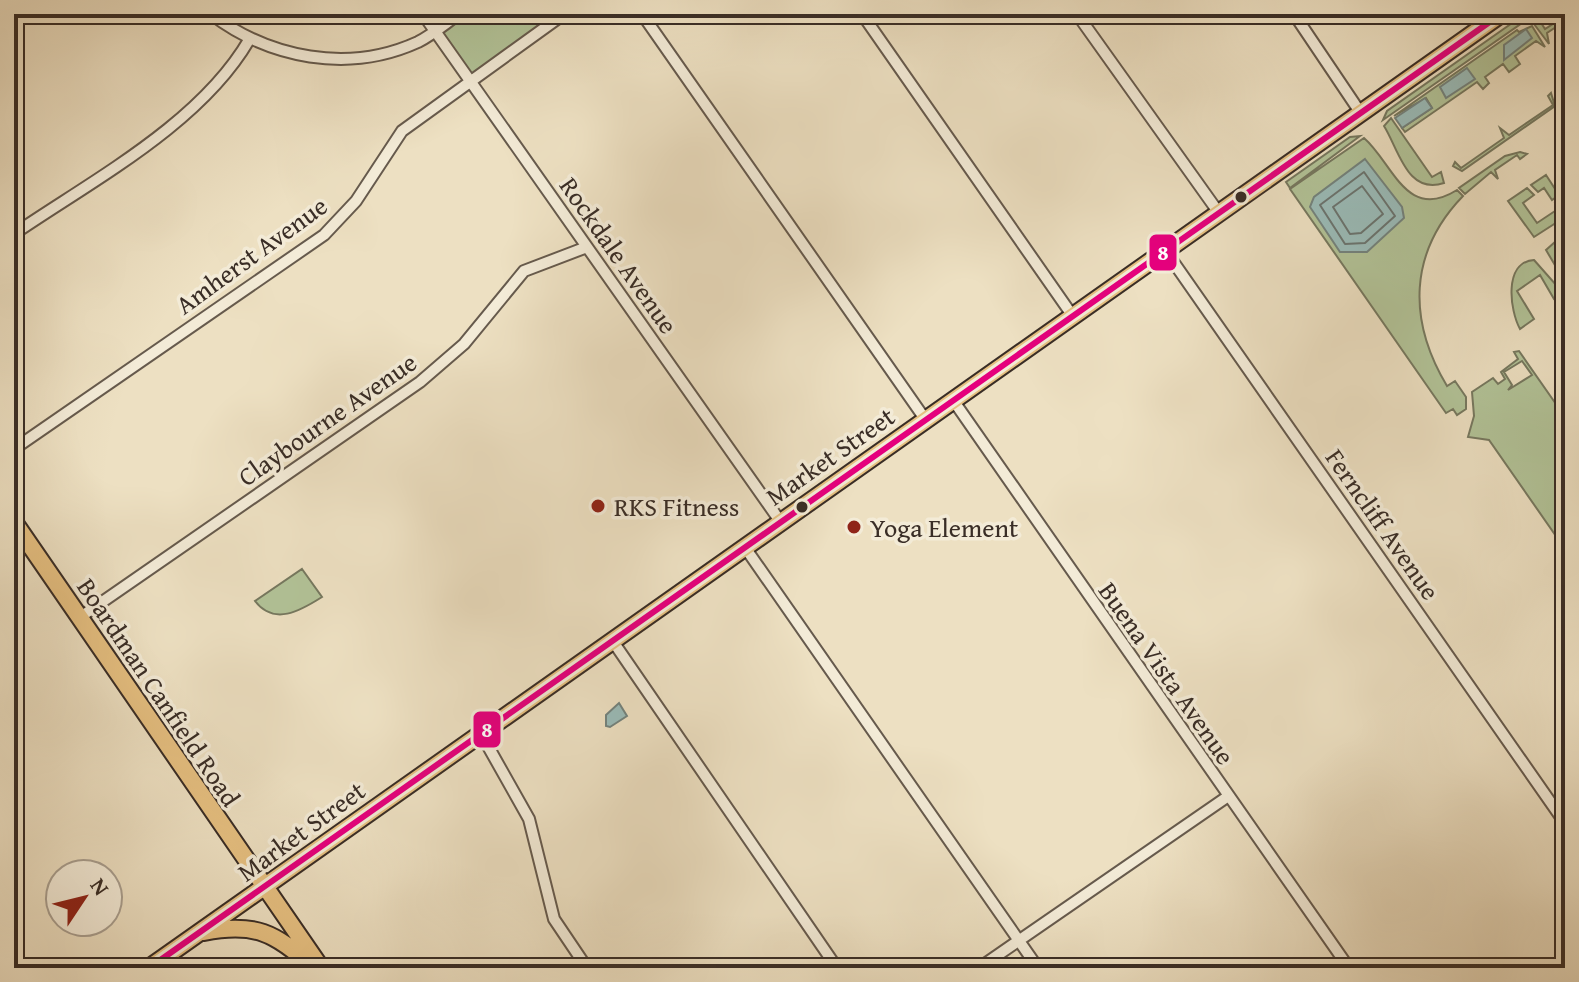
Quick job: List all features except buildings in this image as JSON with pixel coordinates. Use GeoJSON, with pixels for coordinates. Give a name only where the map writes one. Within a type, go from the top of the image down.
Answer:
{"type":"FeatureCollection","features":[{"type":"Feature","properties":{"kind":"main road","name":"Market Street"},"geometry":{"type":"LineString","coordinates":[[149,968],[1501,14]]}},
{"type":"Feature","properties":{"kind":"main road","name":"Boardman Canfield Road"},"geometry":{"type":"LineString","coordinates":[[14,522],[321,968]]}},
{"type":"Feature","properties":{"kind":"main road"},"geometry":{"type":"LineString","coordinates":[[198,933],[254,928],[283,942],[314,968]]}},
{"type":"Feature","properties":{"kind":"street"},"geometry":{"type":"LineString","coordinates":[[211,14],[249,40],[302,56],[346,58],[417,42],[459,14]]}},
{"type":"Feature","properties":{"kind":"street","name":"Rockdale Avenue"},"geometry":{"type":"LineString","coordinates":[[423,14],[780,521]]}},
{"type":"Feature","properties":{"kind":"street","name":"Amherst Avenue"},"geometry":{"type":"LineString","coordinates":[[14,449],[324,235],[356,201],[402,131],[564,14]]}},
{"type":"Feature","properties":{"kind":"street"},"geometry":{"type":"LineString","coordinates":[[642,14],[925,419]]}},
{"type":"Feature","properties":{"kind":"street"},"geometry":{"type":"LineString","coordinates":[[862,14],[1072,315]]}},
{"type":"Feature","properties":{"kind":"street"},"geometry":{"type":"LineString","coordinates":[[1077,14],[1219,213]]}},
{"type":"Feature","properties":{"kind":"street"},"geometry":{"type":"LineString","coordinates":[[1294,14],[1360,112]]}},
{"type":"Feature","properties":{"kind":"street"},"geometry":{"type":"LineString","coordinates":[[14,234],[185,117],[217,86],[249,40]]}},
{"type":"Feature","properties":{"kind":"street","name":"Claybourne Avenue"},"geometry":{"type":"LineString","coordinates":[[79,618],[420,382],[464,344],[524,271],[587,247]]}},
{"type":"Feature","properties":{"kind":"street","name":"Ferncliff Avenue"},"geometry":{"type":"LineString","coordinates":[[1165,250],[1565,823]]}},
{"type":"Feature","properties":{"kind":"street","name":"Buena Vista Avenue"},"geometry":{"type":"LineString","coordinates":[[953,400],[1349,968]]}},
{"type":"Feature","properties":{"kind":"street"},"geometry":{"type":"LineString","coordinates":[[744,546],[1038,968]]}},
{"type":"Feature","properties":{"kind":"street"},"geometry":{"type":"LineString","coordinates":[[612,640],[837,968]]}},
{"type":"Feature","properties":{"kind":"street"},"geometry":{"type":"LineString","coordinates":[[480,732],[529,819],[554,919],[587,968]]}},
{"type":"Feature","properties":{"kind":"street"},"geometry":{"type":"LineString","coordinates":[[979,968],[1227,797]]}},
{"type":"Feature","properties":{"kind":"green space"},"geometry":{"type":"Polygon","coordinates":[[[459,14],[564,14],[469,80],[435,31],[459,14]]]}},
{"type":"Feature","properties":{"kind":"green space"},"geometry":{"type":"Polygon","coordinates":[[[1525,14],[1535,14],[1383,120],[1387,111],[1525,14]]]}},
{"type":"Feature","properties":{"kind":"green space"},"geometry":{"type":"Polygon","coordinates":[[[1543,14],[1538,18],[1545,29],[1565,16],[1565,21],[1547,33],[1549,44],[1531,20],[1543,14]]]}},
{"type":"Feature","properties":{"kind":"green space"},"geometry":{"type":"Polygon","coordinates":[[[1532,26],[1545,47],[1536,41],[1515,56],[1520,64],[1509,72],[1503,64],[1485,77],[1489,83],[1483,89],[1477,82],[1405,132],[1402,128],[1432,108],[1426,98],[1394,116],[1517,30],[1519,32],[1532,26]]]}},
{"type":"Feature","properties":{"kind":"green space"},"geometry":{"type":"Polygon","coordinates":[[[1551,93],[1555,106],[1462,171],[1453,166],[1455,162],[1461,168],[1504,138],[1500,128],[1509,135],[1553,105],[1548,96],[1551,93]]]}},
{"type":"Feature","properties":{"kind":"green space"},"geometry":{"type":"Polygon","coordinates":[[[1391,118],[1432,177],[1441,172],[1444,183],[1431,185],[1413,177],[1384,126],[1391,118]]]}},
{"type":"Feature","properties":{"kind":"green space"},"geometry":{"type":"Polygon","coordinates":[[[1360,136],[1290,188],[1286,182],[1350,137],[1360,136]]]}},
{"type":"Feature","properties":{"kind":"green space"},"geometry":{"type":"Polygon","coordinates":[[[1364,138],[1413,194],[1425,199],[1440,198],[1457,190],[1463,196],[1432,241],[1423,264],[1420,288],[1420,312],[1434,362],[1447,386],[1455,381],[1466,397],[1466,409],[1457,415],[1453,409],[1446,413],[1290,189],[1364,138]]]}},
{"type":"Feature","properties":{"kind":"green space"},"geometry":{"type":"Polygon","coordinates":[[[1520,152],[1527,154],[1520,159],[1517,155],[1495,170],[1498,179],[1491,172],[1465,194],[1459,188],[1505,156],[1520,152]]]}},
{"type":"Feature","properties":{"kind":"green space"},"geometry":{"type":"Polygon","coordinates":[[[1546,175],[1559,195],[1552,200],[1544,188],[1538,192],[1531,185],[1546,175]]]}},
{"type":"Feature","properties":{"kind":"green space"},"geometry":{"type":"Polygon","coordinates":[[[1527,188],[1534,195],[1523,203],[1537,223],[1558,209],[1555,203],[1562,199],[1565,217],[1534,237],[1508,201],[1527,188]]]}},
{"type":"Feature","properties":{"kind":"green space"},"geometry":{"type":"Polygon","coordinates":[[[1565,233],[1565,282],[1546,250],[1565,233]]]}},
{"type":"Feature","properties":{"kind":"green space"},"geometry":{"type":"Polygon","coordinates":[[[1534,260],[1565,295],[1554,299],[1540,275],[1517,291],[1534,319],[1520,329],[1512,300],[1513,278],[1524,263],[1534,260]]]}},
{"type":"Feature","properties":{"kind":"green space"},"geometry":{"type":"Polygon","coordinates":[[[1519,351],[1565,417],[1565,549],[1489,440],[1468,437],[1474,416],[1472,392],[1493,378],[1498,384],[1505,379],[1501,372],[1518,359],[1514,352],[1519,351]],[[1522,361],[1504,372],[1512,385],[1508,390],[1532,375],[1522,361]]]}},
{"type":"Feature","properties":{"kind":"green space"},"geometry":{"type":"Polygon","coordinates":[[[302,569],[322,597],[287,614],[270,613],[255,601],[302,569]]]}},
{"type":"Feature","properties":{"kind":"water"},"geometry":{"type":"Polygon","coordinates":[[[1526,29],[1532,38],[1504,60],[1504,45],[1526,29]]]}},
{"type":"Feature","properties":{"kind":"water"},"geometry":{"type":"Polygon","coordinates":[[[1467,68],[1475,79],[1446,98],[1440,87],[1467,68]]]}},
{"type":"Feature","properties":{"kind":"water"},"geometry":{"type":"Polygon","coordinates":[[[1425,98],[1432,108],[1402,128],[1395,118],[1425,98]]]}},
{"type":"Feature","properties":{"kind":"water"},"geometry":{"type":"Polygon","coordinates":[[[1365,159],[1402,207],[1404,218],[1367,252],[1340,252],[1310,207],[1314,197],[1365,159]]]}},
{"type":"Feature","properties":{"kind":"water"},"geometry":{"type":"Polygon","coordinates":[[[619,703],[627,716],[610,727],[606,726],[606,715],[619,703]]]}},
{"type":"Feature","properties":{"kind":"transit line","name":"8"},"geometry":{"type":"LineString","coordinates":[[149,968],[1501,14]]}},
{"type":"Feature","properties":{"kind":"place","name":"RKS Fitness"},"geometry":{"type":"Point","coordinates":[598,506]}},
{"type":"Feature","properties":{"kind":"place","name":"Yoga Element"},"geometry":{"type":"Point","coordinates":[854,527]}}]}
